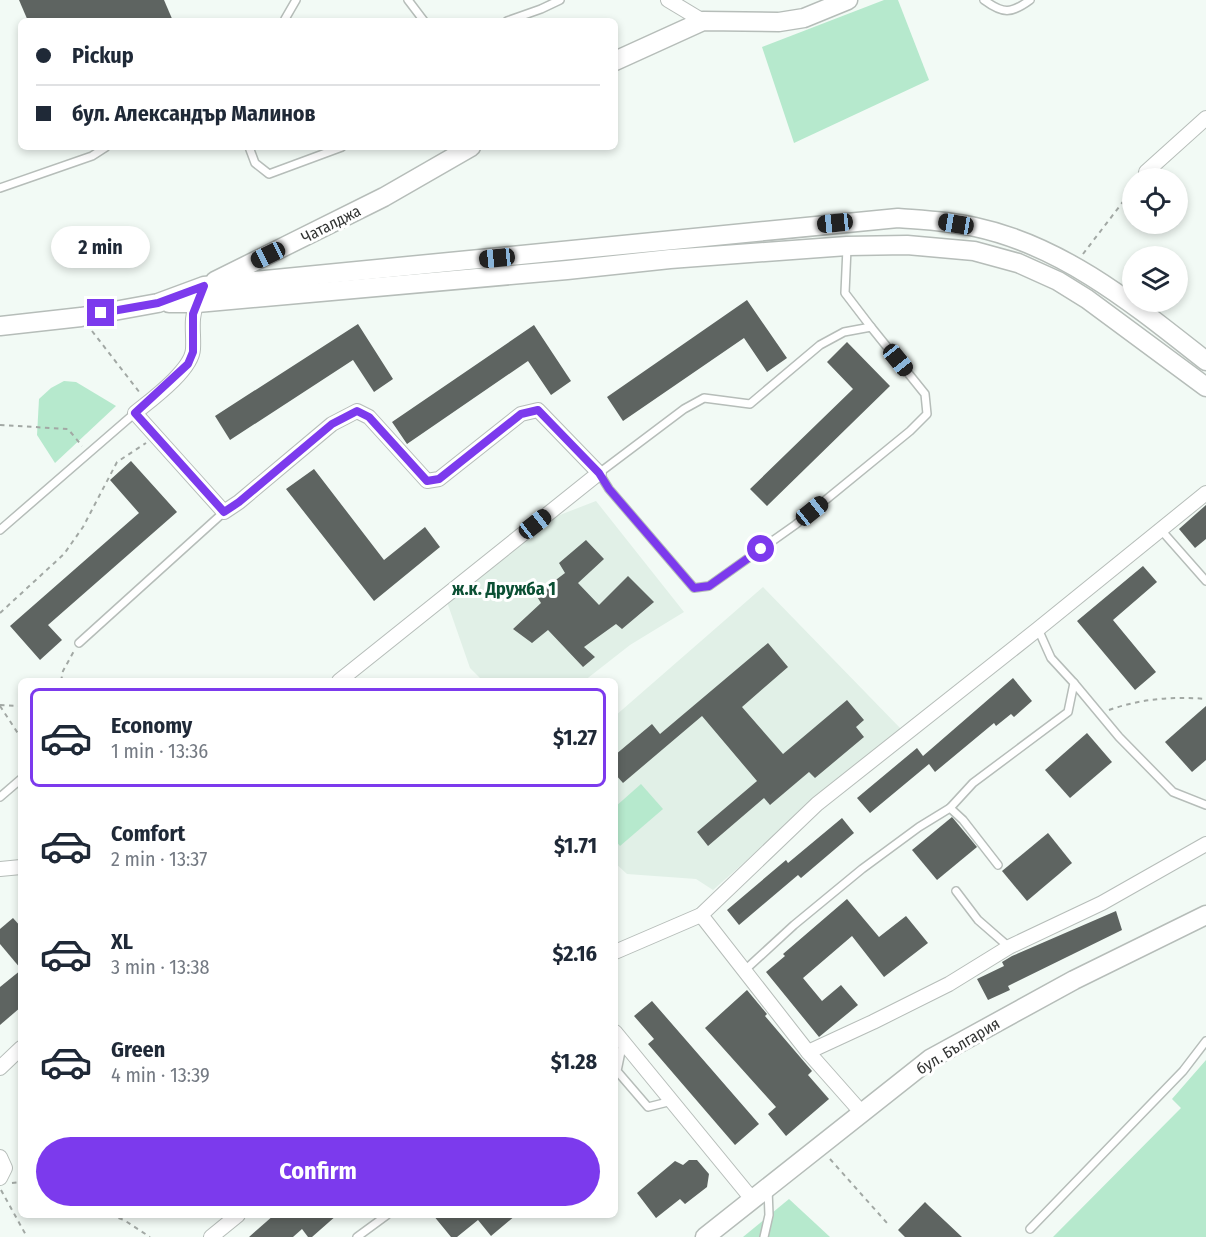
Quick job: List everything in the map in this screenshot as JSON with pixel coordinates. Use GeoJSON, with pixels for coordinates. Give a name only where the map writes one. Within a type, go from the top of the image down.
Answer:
{"type":"FeatureCollection","features":[{"type":"Feature","properties":{"kind":"street"},"geometry":{"type":"LineString","coordinates":[[668,0],[703,21]]}},
{"type":"Feature","properties":{"kind":"street"},"geometry":{"type":"LineString","coordinates":[[618,60],[703,21],[779,22],[804,18],[848,0]]}},
{"type":"Feature","properties":{"kind":"street"},"geometry":{"type":"LineString","coordinates":[[1150,168],[1206,118]]}},
{"type":"Feature","properties":{"kind":"street","name":"Чаталджа"},"geometry":{"type":"LineString","coordinates":[[201,295],[384,197],[466,150]]}},
{"type":"Feature","properties":{"kind":"street"},"geometry":{"type":"LineString","coordinates":[[0,326],[81,317],[201,295],[897,218],[936,220],[975,227],[1006,236],[1054,255],[1106,286],[1206,361]]}},
{"type":"Feature","properties":{"kind":"street"},"geometry":{"type":"LineString","coordinates":[[201,295],[847,246],[907,244],[974,251],[1018,263],[1058,281],[1087,299],[1206,387]]}},
{"type":"Feature","properties":{"kind":"street"},"geometry":{"type":"LineString","coordinates":[[201,295],[193,314],[193,352],[188,364],[135,413],[224,512],[332,424],[357,411],[369,417],[427,481],[439,479],[521,414],[538,410],[599,473],[343,678]]}},
{"type":"Feature","properties":{"kind":"street"},"geometry":{"type":"LineString","coordinates":[[618,951],[701,915],[817,804],[1038,630],[1206,493]]}},
{"type":"Feature","properties":{"kind":"street"},"geometry":{"type":"LineString","coordinates":[[808,1052],[949,984],[1009,947],[1102,903],[1206,844]]}},
{"type":"Feature","properties":{"kind":"street"},"geometry":{"type":"LineString","coordinates":[[0,869],[18,867]]}},
{"type":"Feature","properties":{"kind":"street"},"geometry":{"type":"LineString","coordinates":[[701,915],[808,1052],[862,1113]]}},
{"type":"Feature","properties":{"kind":"street","name":"бул. България"},"geometry":{"type":"LineString","coordinates":[[705,1237],[930,1059],[1074,980],[1206,915]]}},
{"type":"Feature","properties":{"kind":"street"},"geometry":{"type":"LineString","coordinates":[[619,1037],[752,1199]]}},
{"type":"Feature","properties":{"kind":"street"},"geometry":{"type":"LineString","coordinates":[[0,1068],[18,1051]]}},
{"type":"Feature","properties":{"kind":"street"},"geometry":{"type":"LineString","coordinates":[[0,1157],[5,1168],[0,1178]]}},
{"type":"Feature","properties":{"kind":"street"},"geometry":{"type":"LineString","coordinates":[[211,1237],[234,1218]]}},
{"type":"Feature","properties":{"kind":"lane"},"geometry":{"type":"LineString","coordinates":[[286,18],[296,0]]}},
{"type":"Feature","properties":{"kind":"lane"},"geometry":{"type":"LineString","coordinates":[[408,0],[422,18]]}},
{"type":"Feature","properties":{"kind":"lane"},"geometry":{"type":"LineString","coordinates":[[516,18],[560,0]]}},
{"type":"Feature","properties":{"kind":"lane"},"geometry":{"type":"LineString","coordinates":[[984,0],[997,9],[1009,11],[1021,7],[1030,0]]}},
{"type":"Feature","properties":{"kind":"lane"},"geometry":{"type":"LineString","coordinates":[[0,188],[92,156],[101,150]]}},
{"type":"Feature","properties":{"kind":"lane"},"geometry":{"type":"LineString","coordinates":[[250,150],[255,163],[269,174],[334,150]]}},
{"type":"Feature","properties":{"kind":"lane"},"geometry":{"type":"LineString","coordinates":[[847,246],[845,293],[925,394],[927,414],[910,431],[795,525],[709,586],[694,588],[609,489],[599,473],[684,409],[704,398],[750,404],[820,345],[844,332],[871,327]]}},
{"type":"Feature","properties":{"kind":"lane"},"geometry":{"type":"LineString","coordinates":[[0,530],[135,413]]}},
{"type":"Feature","properties":{"kind":"lane"},"geometry":{"type":"LineString","coordinates":[[79,643],[224,512]]}},
{"type":"Feature","properties":{"kind":"lane"},"geometry":{"type":"LineString","coordinates":[[1161,530],[1206,581]]}},
{"type":"Feature","properties":{"kind":"lane"},"geometry":{"type":"LineString","coordinates":[[1038,630],[1051,658],[1087,701],[1101,713],[1119,737],[1173,792],[1206,805]]}},
{"type":"Feature","properties":{"kind":"lane"},"geometry":{"type":"LineString","coordinates":[[745,970],[794,925],[862,869],[919,826],[950,808],[973,783],[1068,711],[1074,683]]}},
{"type":"Feature","properties":{"kind":"lane"},"geometry":{"type":"LineString","coordinates":[[0,796],[18,781]]}},
{"type":"Feature","properties":{"kind":"lane"},"geometry":{"type":"LineString","coordinates":[[950,808],[963,819],[998,866]]}},
{"type":"Feature","properties":{"kind":"lane"},"geometry":{"type":"LineString","coordinates":[[956,891],[978,920],[1009,947]]}},
{"type":"Feature","properties":{"kind":"lane"},"geometry":{"type":"LineString","coordinates":[[618,1054],[619,1037]]}},
{"type":"Feature","properties":{"kind":"lane"},"geometry":{"type":"LineString","coordinates":[[1030,1229],[1183,1071],[1206,1041]]}},
{"type":"Feature","properties":{"kind":"lane"},"geometry":{"type":"LineString","coordinates":[[618,1072],[648,1107],[672,1101]]}},
{"type":"Feature","properties":{"kind":"lane"},"geometry":{"type":"LineString","coordinates":[[764,1237],[769,1215],[768,1186]]}},
{"type":"Feature","properties":{"kind":"lane"},"geometry":{"type":"LineString","coordinates":[[357,1237],[383,1218]]}},
{"type":"Feature","properties":{"kind":"path"},"geometry":{"type":"LineString","coordinates":[[1074,266],[1122,203]]}},
{"type":"Feature","properties":{"kind":"path"},"geometry":{"type":"LineString","coordinates":[[81,317],[148,402]]}},
{"type":"Feature","properties":{"kind":"path"},"geometry":{"type":"LineString","coordinates":[[0,425],[68,429],[88,454]]}},
{"type":"Feature","properties":{"kind":"path"},"geometry":{"type":"LineString","coordinates":[[0,613],[64,554],[84,527],[117,462],[155,437]]}},
{"type":"Feature","properties":{"kind":"path"},"geometry":{"type":"LineString","coordinates":[[62,678],[63,671],[79,643]]}},
{"type":"Feature","properties":{"kind":"path"},"geometry":{"type":"LineString","coordinates":[[1101,713],[1129,703],[1180,696],[1206,699]]}},
{"type":"Feature","properties":{"kind":"path"},"geometry":{"type":"LineString","coordinates":[[0,705],[18,706]]}},
{"type":"Feature","properties":{"kind":"path"},"geometry":{"type":"LineString","coordinates":[[0,705],[18,733]]}},
{"type":"Feature","properties":{"kind":"path"},"geometry":{"type":"LineString","coordinates":[[820,1148],[887,1223]]}},
{"type":"Feature","properties":{"kind":"path"},"geometry":{"type":"LineString","coordinates":[[0,1188],[27,1237]]}},
{"type":"Feature","properties":{"kind":"path"},"geometry":{"type":"LineString","coordinates":[[118,1218],[150,1237]]}},
{"type":"Feature","properties":{"kind":"shaded area"},"geometry":{"type":"Polygon","coordinates":[[[596,501],[684,612],[630,645],[588,678],[480,678],[470,668],[447,602],[552,518],[596,501]]]}},
{"type":"Feature","properties":{"kind":"shaded area"},"geometry":{"type":"Polygon","coordinates":[[[763,587],[901,729],[713,890],[696,879],[627,874],[618,866],[618,713],[763,587]]]}},
{"type":"Feature","properties":{"kind":"green space"},"geometry":{"type":"Polygon","coordinates":[[[884,0],[898,0],[929,80],[794,143],[762,47],[884,0]]]}},
{"type":"Feature","properties":{"kind":"green space"},"geometry":{"type":"Polygon","coordinates":[[[64,381],[76,382],[116,406],[55,463],[37,435],[39,399],[51,388],[64,381]]]}},
{"type":"Feature","properties":{"kind":"green space"},"geometry":{"type":"Polygon","coordinates":[[[641,784],[663,809],[620,846],[618,844],[618,804],[641,784]]]}},
{"type":"Feature","properties":{"kind":"green space"},"geometry":{"type":"Polygon","coordinates":[[[1206,1060],[1206,1237],[1053,1237],[1181,1108],[1172,1099],[1206,1060]]]}},
{"type":"Feature","properties":{"kind":"green space"},"geometry":{"type":"Polygon","coordinates":[[[789,1199],[830,1237],[743,1237],[789,1199]]]}},
{"type":"Feature","properties":{"kind":"building"},"geometry":{"type":"Polygon","coordinates":[[[19,0],[164,0],[172,18],[27,18],[19,0]]]}},
{"type":"Feature","properties":{"kind":"building"},"geometry":{"type":"Polygon","coordinates":[[[747,300],[787,358],[767,372],[744,338],[623,421],[607,397],[747,300]]]}},
{"type":"Feature","properties":{"kind":"building"},"geometry":{"type":"Polygon","coordinates":[[[358,324],[393,379],[374,392],[353,360],[230,440],[215,416],[358,324]]]}},
{"type":"Feature","properties":{"kind":"building"},"geometry":{"type":"Polygon","coordinates":[[[534,325],[571,381],[551,395],[528,361],[407,444],[392,422],[534,325]]]}},
{"type":"Feature","properties":{"kind":"building"},"geometry":{"type":"Polygon","coordinates":[[[847,342],[890,386],[767,506],[750,489],[853,389],[827,362],[847,342]]]}},
{"type":"Feature","properties":{"kind":"building"},"geometry":{"type":"Polygon","coordinates":[[[131,461],[177,512],[48,625],[62,640],[40,660],[10,626],[139,513],[110,480],[131,461]]]}},
{"type":"Feature","properties":{"kind":"building"},"geometry":{"type":"Polygon","coordinates":[[[314,469],[384,560],[425,527],[440,547],[374,601],[286,489],[314,469]]]}},
{"type":"Feature","properties":{"kind":"building"},"geometry":{"type":"Polygon","coordinates":[[[1206,505],[1206,539],[1195,548],[1179,529],[1206,505]]]}},
{"type":"Feature","properties":{"kind":"building"},"geometry":{"type":"Polygon","coordinates":[[[586,540],[604,559],[578,583],[599,605],[628,576],[654,602],[622,629],[616,624],[584,647],[595,657],[583,667],[548,630],[532,643],[513,629],[541,603],[536,595],[565,573],[559,563],[586,540]]]}},
{"type":"Feature","properties":{"kind":"building"},"geometry":{"type":"Polygon","coordinates":[[[1143,566],[1157,582],[1113,620],[1156,672],[1135,690],[1077,621],[1143,566]]]}},
{"type":"Feature","properties":{"kind":"building"},"geometry":{"type":"Polygon","coordinates":[[[768,643],[788,667],[742,707],[783,754],[847,700],[864,720],[856,727],[864,737],[815,778],[809,772],[770,805],[764,798],[708,846],[697,832],[757,781],[702,716],[623,783],[618,777],[618,752],[652,724],[660,734],[768,643]]]}},
{"type":"Feature","properties":{"kind":"building"},"geometry":{"type":"Polygon","coordinates":[[[1013,678],[1032,701],[1014,717],[1011,714],[996,726],[994,723],[935,772],[929,764],[870,813],[857,798],[917,748],[923,756],[1013,678]]]}},
{"type":"Feature","properties":{"kind":"building"},"geometry":{"type":"Polygon","coordinates":[[[1206,706],[1206,760],[1192,772],[1165,742],[1206,706]]]}},
{"type":"Feature","properties":{"kind":"building"},"geometry":{"type":"Polygon","coordinates":[[[1087,733],[1112,762],[1070,798],[1045,770],[1087,733]]]}},
{"type":"Feature","properties":{"kind":"building"},"geometry":{"type":"Polygon","coordinates":[[[952,817],[977,847],[937,880],[912,850],[952,817]]]}},
{"type":"Feature","properties":{"kind":"building"},"geometry":{"type":"Polygon","coordinates":[[[842,818],[854,833],[801,878],[798,875],[739,925],[727,910],[786,860],[788,863],[842,818]]]}},
{"type":"Feature","properties":{"kind":"building"},"geometry":{"type":"Polygon","coordinates":[[[1048,833],[1072,863],[1027,901],[1002,871],[1048,833]]]}},
{"type":"Feature","properties":{"kind":"building"},"geometry":{"type":"Polygon","coordinates":[[[847,899],[879,937],[906,916],[928,943],[884,977],[852,936],[803,978],[822,1001],[841,985],[858,1005],[819,1037],[766,972],[785,956],[783,954],[847,899]]]}},
{"type":"Feature","properties":{"kind":"building"},"geometry":{"type":"Polygon","coordinates":[[[1116,911],[1122,930],[1008,986],[1010,990],[988,1000],[977,979],[1004,966],[1002,962],[1012,956],[1116,911]]]}},
{"type":"Feature","properties":{"kind":"building"},"geometry":{"type":"Polygon","coordinates":[[[13,918],[18,924],[18,965],[0,944],[0,929],[13,918]]]}},
{"type":"Feature","properties":{"kind":"building"},"geometry":{"type":"Polygon","coordinates":[[[18,972],[18,1010],[0,1025],[0,987],[18,972]]]}},
{"type":"Feature","properties":{"kind":"building"},"geometry":{"type":"Polygon","coordinates":[[[747,990],[767,1014],[765,1016],[812,1071],[808,1075],[829,1099],[786,1136],[768,1114],[776,1107],[705,1028],[747,990]]]}},
{"type":"Feature","properties":{"kind":"building"},"geometry":{"type":"Polygon","coordinates":[[[652,1001],[759,1124],[735,1145],[648,1044],[654,1039],[634,1016],[652,1001]]]}},
{"type":"Feature","properties":{"kind":"building"},"geometry":{"type":"Polygon","coordinates":[[[689,1160],[697,1160],[709,1174],[707,1187],[685,1204],[680,1199],[656,1218],[637,1193],[675,1161],[683,1165],[689,1160]]]}},
{"type":"Feature","properties":{"kind":"building"},"geometry":{"type":"Polygon","coordinates":[[[925,1202],[962,1237],[905,1237],[898,1230],[925,1202]]]}},
{"type":"Feature","properties":{"kind":"building"},"geometry":{"type":"Polygon","coordinates":[[[271,1218],[334,1218],[312,1237],[308,1237],[302,1229],[293,1237],[249,1237],[271,1218]]]}},
{"type":"Feature","properties":{"kind":"building"},"geometry":{"type":"Polygon","coordinates":[[[435,1218],[512,1218],[491,1236],[478,1220],[457,1237],[451,1237],[435,1218]]]}},
{"type":"Feature","properties":{"kind":"district","name":"ж.к. Дружба 1"},"geometry":{"type":"Point","coordinates":[504,589]}},
{"type":"Feature","properties":{"kind":"route"},"geometry":{"type":"LineString","coordinates":[[101,313],[158,303],[204,286],[193,314],[193,352],[188,364],[135,413],[224,512],[332,424],[357,411],[369,417],[427,481],[439,479],[521,414],[538,410],[599,473],[609,489],[694,588],[709,586],[761,549]]}}]}
